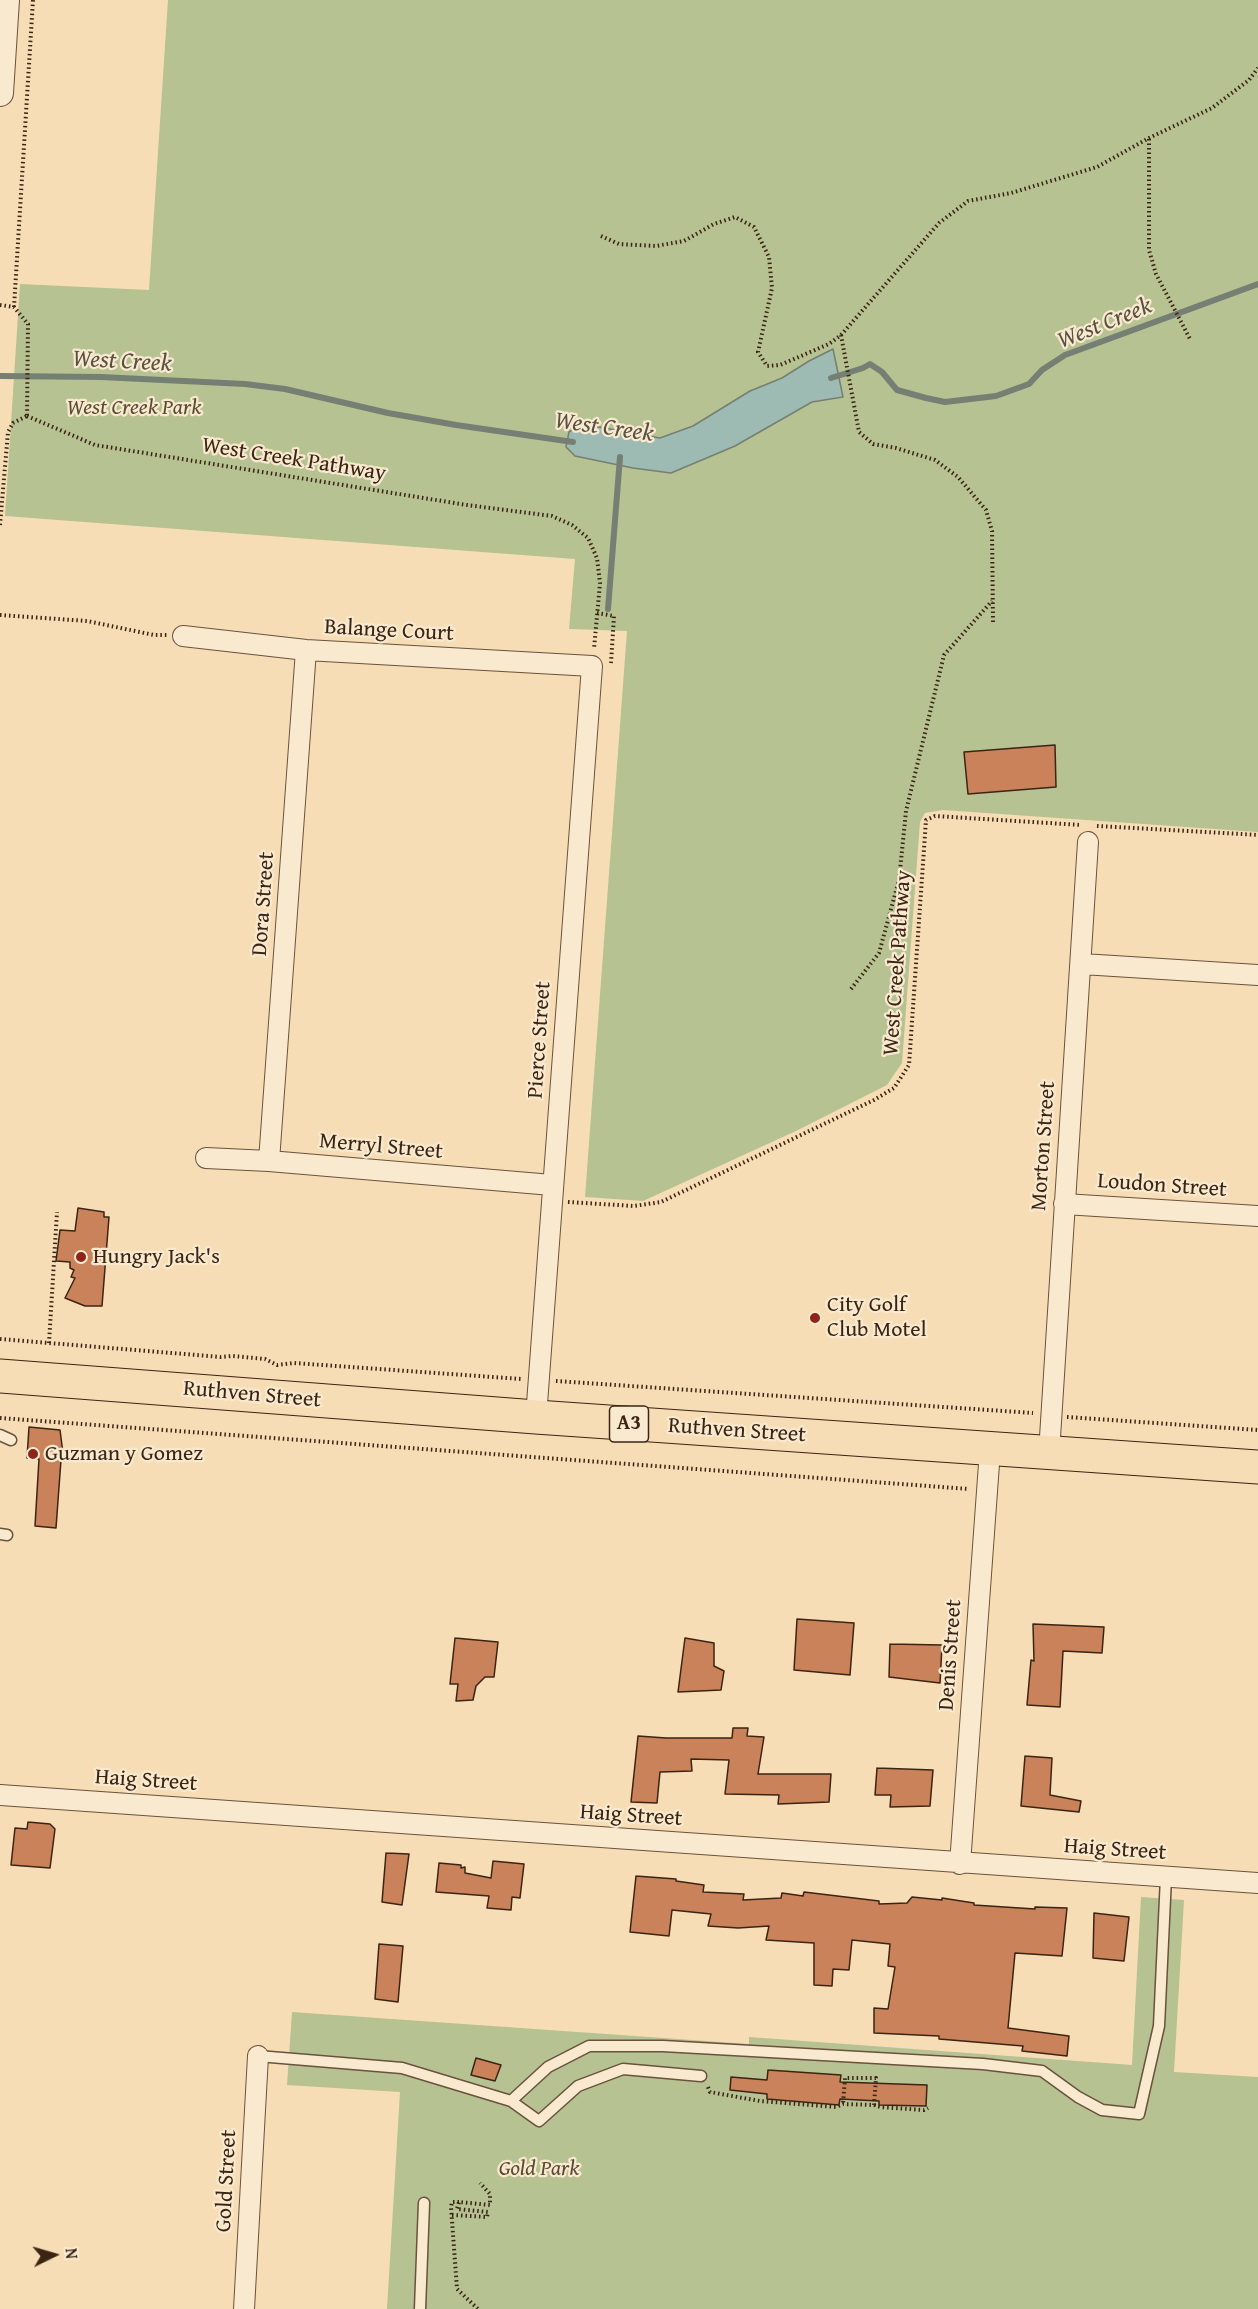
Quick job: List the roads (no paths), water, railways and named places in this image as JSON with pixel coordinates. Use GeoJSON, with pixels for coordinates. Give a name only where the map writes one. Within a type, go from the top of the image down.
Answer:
{"type":"FeatureCollection","features":[{"type":"Feature","properties":{"kind":"highway","name":"Ruthven Street"},"geometry":{"type":"LineString","coordinates":[[0,1376],[990,1450],[1258,1467]]}},
{"type":"Feature","properties":{"kind":"street"},"geometry":{"type":"LineString","coordinates":[[0,93],[6,0]]}},
{"type":"Feature","properties":{"kind":"street","name":"Balange Court"},"geometry":{"type":"LineString","coordinates":[[183,636],[306,650],[592,666]]}},
{"type":"Feature","properties":{"kind":"street","name":"Dora Street"},"geometry":{"type":"LineString","coordinates":[[269,1161],[306,650]]}},
{"type":"Feature","properties":{"kind":"street","name":"Pierce Street"},"geometry":{"type":"LineString","coordinates":[[536,1417],[592,666]]}},
{"type":"Feature","properties":{"kind":"street","name":"Morton Street"},"geometry":{"type":"LineString","coordinates":[[1049,1453],[1088,843]]}},
{"type":"Feature","properties":{"kind":"street"},"geometry":{"type":"LineString","coordinates":[[1082,964],[1258,975]]}},
{"type":"Feature","properties":{"kind":"street","name":"Merryl Street"},"geometry":{"type":"LineString","coordinates":[[206,1158],[269,1161],[552,1185]]}},
{"type":"Feature","properties":{"kind":"street","name":"Loudon Street"},"geometry":{"type":"LineString","coordinates":[[1064,1204],[1258,1216]]}},
{"type":"Feature","properties":{"kind":"street","name":"Denis Street"},"geometry":{"type":"LineString","coordinates":[[960,1863],[990,1450]]}},
{"type":"Feature","properties":{"kind":"street","name":"Haig Street"},"geometry":{"type":"LineString","coordinates":[[0,1795],[1258,1883]]}},
{"type":"Feature","properties":{"kind":"street","name":"Gold Street"},"geometry":{"type":"LineString","coordinates":[[244,2309],[258,2056]]}},
{"type":"Feature","properties":{"kind":"lane"},"geometry":{"type":"LineString","coordinates":[[0,1435],[11,1440]]}},
{"type":"Feature","properties":{"kind":"lane"},"geometry":{"type":"LineString","coordinates":[[512,2101],[548,2067],[589,2046],[663,2046],[983,2064],[1042,2071],[1078,2097],[1102,2110],[1139,2114],[1159,2026],[1166,1877]]}},
{"type":"Feature","properties":{"kind":"lane"},"geometry":{"type":"LineString","coordinates":[[258,2056],[402,2068],[512,2101],[539,2121],[578,2086],[623,2069],[702,2076]]}},
{"type":"Feature","properties":{"kind":"lane"},"geometry":{"type":"LineString","coordinates":[[420,2309],[424,2203]]}},
{"type":"Feature","properties":{"kind":"water"},"geometry":{"type":"Polygon","coordinates":[[[833,349],[843,397],[812,402],[735,446],[671,473],[575,456],[566,447],[569,432],[582,424],[660,438],[693,426],[750,391],[782,378],[833,349]]]}},
{"type":"Feature","properties":{"kind":"waterway","name":"West Creek"},"geometry":{"type":"LineString","coordinates":[[831,378],[870,364],[882,372],[897,390],[926,398],[945,402],[996,396],[1029,384],[1042,370],[1065,355],[1258,284]]}},
{"type":"Feature","properties":{"kind":"waterway","name":"West Creek"},"geometry":{"type":"LineString","coordinates":[[0,376],[101,377],[245,384],[285,389],[388,413],[573,442]]}},
{"type":"Feature","properties":{"kind":"waterway"},"geometry":{"type":"LineString","coordinates":[[608,609],[620,457]]}},
{"type":"Feature","properties":{"kind":"place","name":"Hungry Jack's"},"geometry":{"type":"Point","coordinates":[81,1257]}},
{"type":"Feature","properties":{"kind":"place","name":"City Golf Club Motel"},"geometry":{"type":"Point","coordinates":[815,1318]}},
{"type":"Feature","properties":{"kind":"place","name":"Guzman y Gomez"},"geometry":{"type":"Point","coordinates":[33,1454]}},
{"type":"Feature","properties":{"kind":"park label","name":"West Creek Park"},"geometry":{"type":"Point","coordinates":[134,408]}},
{"type":"Feature","properties":{"kind":"park label","name":"Gold Park"},"geometry":{"type":"Point","coordinates":[539,2169]}}]}
